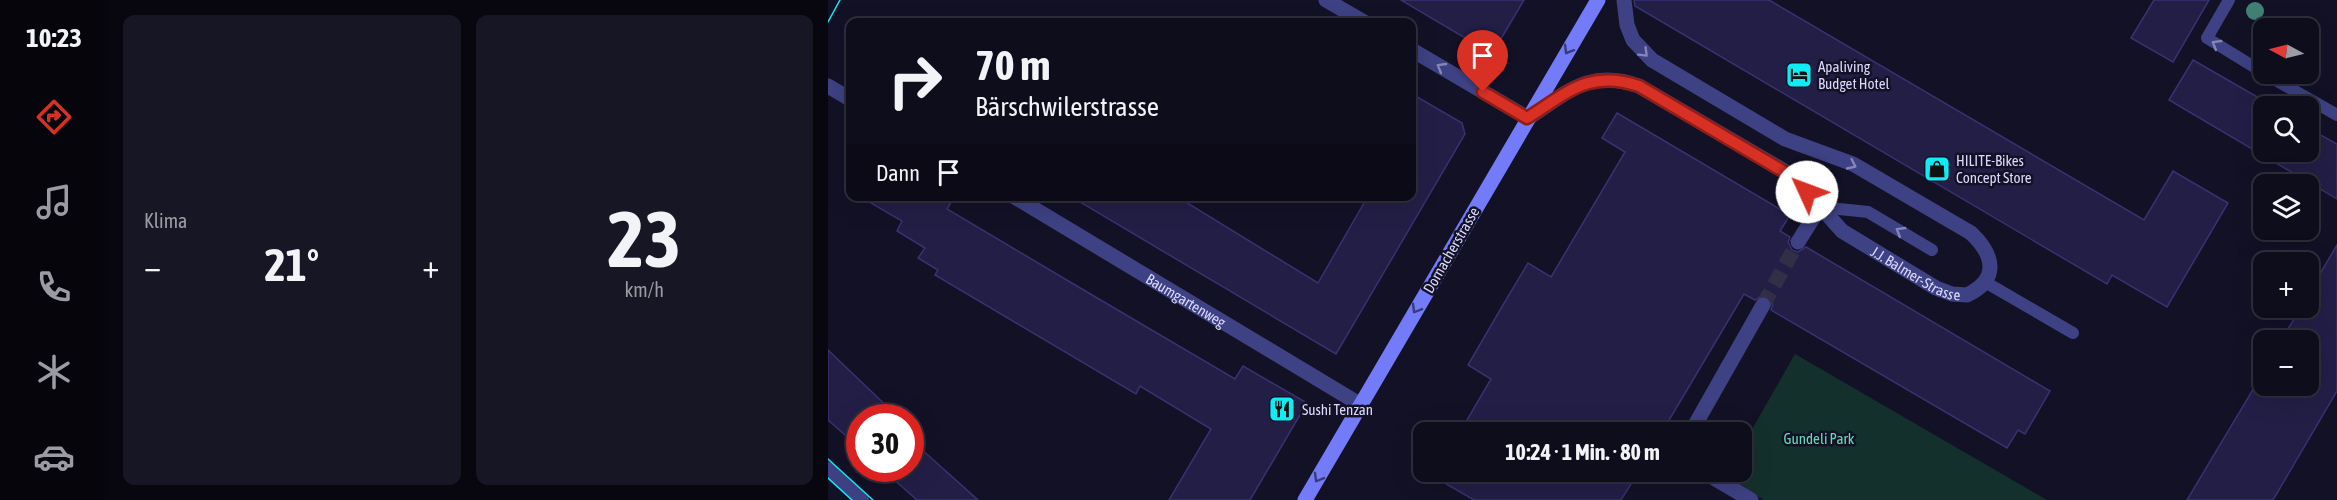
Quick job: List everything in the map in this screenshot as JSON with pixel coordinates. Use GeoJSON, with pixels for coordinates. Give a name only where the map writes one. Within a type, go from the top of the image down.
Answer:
{"type":"FeatureCollection","features":[{"type":"Feature","properties":{"kind":"main road","name":"Dornacherstrasse"},"geometry":{"type":"LineString","coordinates":[[1305,500],[1598,0]]}},
{"type":"Feature","properties":{"kind":"street"},"geometry":{"type":"LineString","coordinates":[[1326,0],[1357,18]]}},
{"type":"Feature","properties":{"kind":"street","name":"J.J. Balmer-Strasse"},"geometry":{"type":"LineString","coordinates":[[1527,118],[1594,79],[1627,82],[1639,86],[1793,177],[1842,231],[1936,288],[1967,295],[1985,282],[1990,260],[1984,245],[1971,233],[1853,164],[1785,139],[1652,60],[1634,40],[1627,25],[1624,0]]}},
{"type":"Feature","properties":{"kind":"street"},"geometry":{"type":"LineString","coordinates":[[1416,52],[1527,118]]}},
{"type":"Feature","properties":{"kind":"street"},"geometry":{"type":"LineString","coordinates":[[828,86],[846,97]]}},
{"type":"Feature","properties":{"kind":"street","name":"Baumgartenweg"},"geometry":{"type":"LineString","coordinates":[[1021,201],[1361,405]]}},
{"type":"Feature","properties":{"kind":"street"},"geometry":{"type":"LineString","coordinates":[[1798,242],[1820,207]]}},
{"type":"Feature","properties":{"kind":"street"},"geometry":{"type":"LineString","coordinates":[[1697,422],[1763,305]]}},
{"type":"Feature","properties":{"kind":"street"},"geometry":{"type":"LineString","coordinates":[[828,469],[862,500]]}},
{"type":"Feature","properties":{"kind":"street"},"geometry":{"type":"LineString","coordinates":[[1720,482],[1750,500]]}},
{"type":"Feature","properties":{"kind":"lane"},"geometry":{"type":"LineString","coordinates":[[2229,0],[2206,38],[2253,66]]}},
{"type":"Feature","properties":{"kind":"lane"},"geometry":{"type":"LineString","coordinates":[[2283,84],[2337,115]]}},
{"type":"Feature","properties":{"kind":"lane"},"geometry":{"type":"LineString","coordinates":[[1820,207],[1868,212],[1932,250]]}},
{"type":"Feature","properties":{"kind":"lane"},"geometry":{"type":"LineString","coordinates":[[1985,282],[2073,333]]}},
{"type":"Feature","properties":{"kind":"green space","name":"Gundeli Park"},"geometry":{"type":"Polygon","coordinates":[[[1795,354],[2047,500],[1764,500],[1733,482],[1752,482],[1752,429],[1795,354]]]}},
{"type":"Feature","properties":{"kind":"building"},"geometry":{"type":"Polygon","coordinates":[[[1401,0],[1524,0],[1492,54],[1401,0]]]}},
{"type":"Feature","properties":{"kind":"building"},"geometry":{"type":"Polygon","coordinates":[[[1634,0],[1769,0],[2144,220],[2173,171],[2228,203],[2167,307],[2112,275],[2107,284],[1635,6],[1634,0]]]}},
{"type":"Feature","properties":{"kind":"building"},"geometry":{"type":"Polygon","coordinates":[[[2154,0],[2209,0],[2173,62],[2131,38],[2154,0]]]}},
{"type":"Feature","properties":{"kind":"building"},"geometry":{"type":"Polygon","coordinates":[[[2193,60],[2256,96],[2253,96],[2253,150],[2169,100],[2193,60]]]}},
{"type":"Feature","properties":{"kind":"building"},"geometry":{"type":"Polygon","coordinates":[[[1416,96],[1462,123],[1465,134],[1336,354],[1078,201],[1184,201],[1318,283],[1365,201],[1416,201],[1416,96]]]}},
{"type":"Feature","properties":{"kind":"building"},"geometry":{"type":"Polygon","coordinates":[[[1617,113],[1790,215],[1780,231],[1790,237],[1788,242],[1792,250],[1798,252],[1806,247],[2050,391],[2025,434],[2018,430],[2007,448],[1771,310],[1773,304],[1768,297],[1762,295],[1755,300],[1744,294],[1668,422],[1466,422],[1491,379],[1468,365],[1503,305],[1528,263],[1551,277],[1625,152],[1602,138],[1617,113]]]}},
{"type":"Feature","properties":{"kind":"building"},"geometry":{"type":"Polygon","coordinates":[[[2319,134],[2337,144],[2337,199],[2319,188],[2319,174],[2295,174],[2274,162],[2319,162],[2319,134]]]}},
{"type":"Feature","properties":{"kind":"building"},"geometry":{"type":"Polygon","coordinates":[[[868,201],[952,201],[947,209],[1235,379],[1243,366],[1307,403],[1250,500],[1169,500],[1211,429],[1140,386],[1136,394],[935,275],[938,270],[918,258],[925,248],[897,231],[902,221],[868,201]]]}},
{"type":"Feature","properties":{"kind":"building"},"geometry":{"type":"Polygon","coordinates":[[[2337,245],[2337,391],[2273,500],[2187,500],[2253,389],[2253,396],[2319,396],[2319,330],[2287,330],[2295,318],[2319,318],[2319,275],[2337,245]]]}},
{"type":"Feature","properties":{"kind":"building"},"geometry":{"type":"Polygon","coordinates":[[[828,350],[884,404],[846,404],[846,436],[828,420],[828,350]]]}},
{"type":"Feature","properties":{"kind":"building"},"geometry":{"type":"Polygon","coordinates":[[[924,452],[978,500],[917,500],[897,482],[924,482],[924,452]]]}},
{"type":"Feature","properties":{"kind":"building"},"geometry":{"type":"Polygon","coordinates":[[[1443,482],[1632,482],[1621,500],[1474,500],[1443,482]]]}},
{"type":"Feature","properties":{"kind":"tunnel"},"geometry":{"type":"LineString","coordinates":[[1763,305],[1798,242]]}},
{"type":"Feature","properties":{"kind":"tram line"},"geometry":{"type":"LineString","coordinates":[[828,22],[840,0]]}},
{"type":"Feature","properties":{"kind":"tram line"},"geometry":{"type":"LineString","coordinates":[[828,459],[873,500]]}},
{"type":"Feature","properties":{"kind":"tram line"},"geometry":{"type":"LineString","coordinates":[[828,478],[852,500]]}},
{"type":"Feature","properties":{"kind":"place","name":"Apaliving Budget Hotel"},"geometry":{"type":"Point","coordinates":[1799,75]}},
{"type":"Feature","properties":{"kind":"place","name":"HILITE-Bikes Concept Store"},"geometry":{"type":"Point","coordinates":[1937,169]}},
{"type":"Feature","properties":{"kind":"place","name":"Sushi Tenzan"},"geometry":{"type":"Point","coordinates":[1282,409]}},
{"type":"Feature","properties":{"kind":"route"},"geometry":{"type":"LineString","coordinates":[[1483,92],[1527,118],[1594,79],[1627,82],[1639,86],[1793,177],[1807,192]]}}]}
